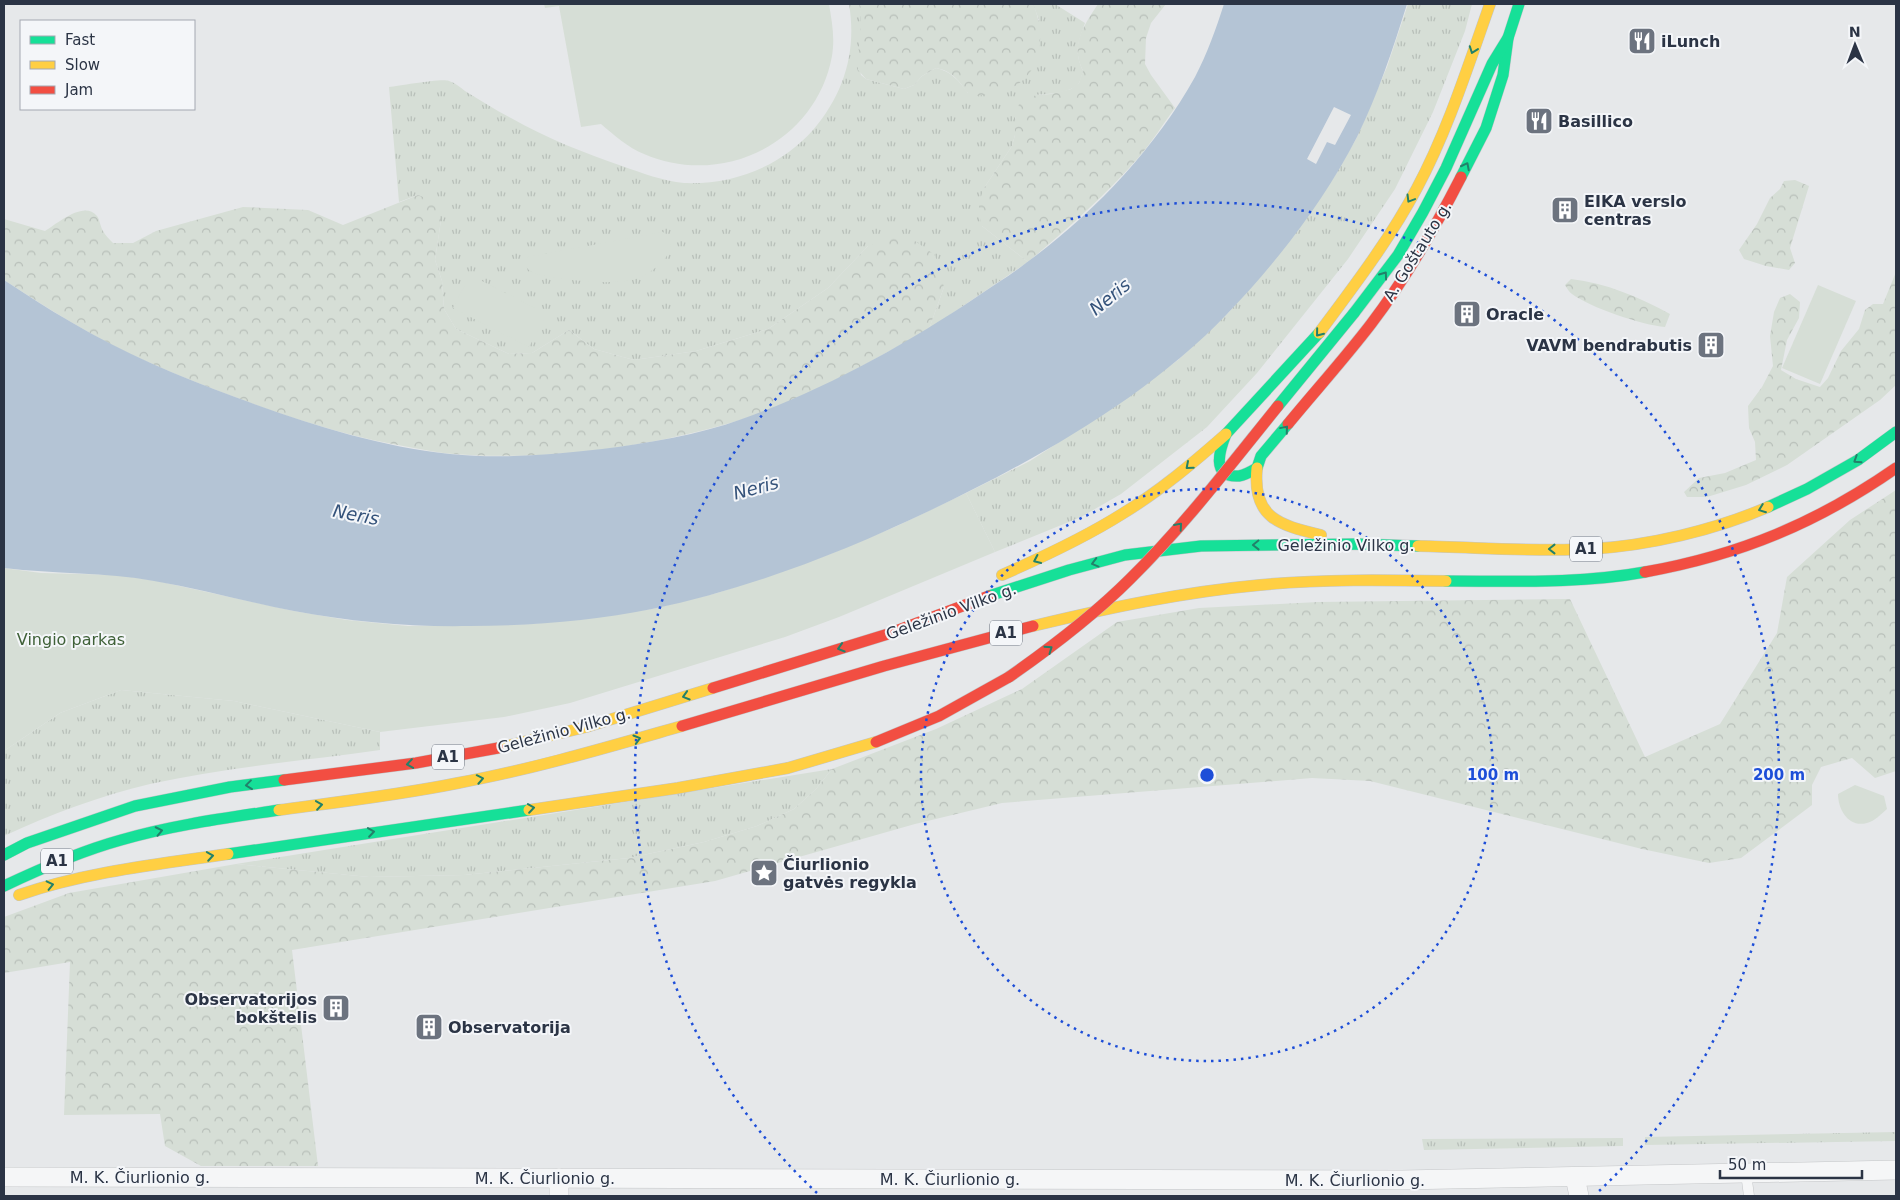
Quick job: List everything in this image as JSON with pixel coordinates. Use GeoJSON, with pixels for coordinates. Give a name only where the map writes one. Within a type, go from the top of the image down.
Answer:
{"type":"FeatureCollection","features":[{"type":"Feature","properties":{"kind":"main road","name":"A. Goštauto g."},"geometry":{"type":"LineString","coordinates":[[996,577],[1039,559],[1123,514],[1186,470],[1226,434],[1318,334],[1371,264],[1421,179],[1449,117],[1490,4]]}},
{"type":"Feature","properties":{"kind":"main road","name":"A. Goštauto g."},"geometry":{"type":"LineString","coordinates":[[1257,468],[1262,456],[1371,324],[1402,280],[1445,209],[1486,128],[1503,75],[1508,38],[1519,4]]}},
{"type":"Feature","properties":{"kind":"main road"},"geometry":{"type":"LineString","coordinates":[[11,897],[66,881],[176,861],[678,788],[788,768],[859,748],[899,733],[940,716],[1008,677],[1057,643],[1087,619],[1150,559],[1354,314],[1398,255],[1423,212],[1446,168],[1492,64],[1508,38]]}},
{"type":"Feature","properties":{"kind":"main road","name":"Geležinio Vilko g."},"geometry":{"type":"LineString","coordinates":[[4,855],[28,843],[135,806],[230,788],[416,763],[499,748],[586,728],[888,634],[995,594],[1069,570],[1125,555],[1201,546],[1357,544],[1591,549],[1646,542],[1704,529],[1771,505],[1807,489],[1858,460],[1896,432]]}},
{"type":"Feature","properties":{"kind":"main road"},"geometry":{"type":"LineString","coordinates":[[1226,434],[1219,452],[1218,461],[1221,469],[1229,475],[1240,476],[1257,468]]}},
{"type":"Feature","properties":{"kind":"main road"},"geometry":{"type":"LineString","coordinates":[[1257,468],[1256,492],[1259,503],[1267,513],[1288,527],[1357,544]]}},
{"type":"Feature","properties":{"kind":"main road","name":"Geležinio Vilko g."},"geometry":{"type":"LineString","coordinates":[[4,886],[61,859],[158,830],[414,791],[499,775],[588,753],[1035,625],[1140,602],[1218,589],[1302,582],[1599,578],[1651,571],[1718,556],[1776,536],[1819,517],[1871,488],[1896,468]]}},
{"type":"Feature","properties":{"kind":"main road"},"geometry":{"type":"LineString","coordinates":[[888,634],[962,594]]}},
{"type":"Feature","properties":{"kind":"street","name":"M. K. Čiurlionio g."},"geometry":{"type":"LineString","coordinates":[[4,1177],[559,1187],[1405,1188],[1575,1177],[1896,1170]]}},
{"type":"Feature","properties":{"kind":"street"},"geometry":{"type":"LineString","coordinates":[[1575,1177],[1579,1196]]}},
{"type":"Feature","properties":{"kind":"lane"},"geometry":{"type":"LineString","coordinates":[[1746,1173],[1749,1196]]}},
{"type":"Feature","properties":{"kind":"green space"},"geometry":{"type":"Polygon","coordinates":[[[544,4],[829,4],[833,36],[832,56],[823,87],[807,113],[786,134],[761,150],[734,161],[704,165],[674,163],[644,154],[632,148],[601,124],[581,127],[559,6],[545,8],[544,4]]]}},
{"type":"Feature","properties":{"kind":"green space"},"geometry":{"type":"Polygon","coordinates":[[[849,4],[859,4],[862,17],[858,63],[861,75],[866,79],[904,89],[914,85],[922,76],[936,68],[950,74],[968,93],[1039,20],[1033,4],[1055,4],[1085,23],[1078,47],[1080,64],[1083,71],[1079,83],[1065,91],[1036,95],[1015,118],[1015,135],[1012,146],[984,188],[982,226],[1028,262],[929,329],[944,287],[868,246],[828,288],[768,329],[696,351],[634,360],[594,349],[569,330],[532,353],[509,354],[456,329],[444,309],[442,281],[435,260],[441,220],[418,195],[399,202],[389,87],[430,81],[449,81],[493,108],[551,139],[594,156],[668,180],[684,183],[720,181],[738,177],[771,164],[800,143],[824,116],[833,102],[846,71],[851,38],[849,4]]]}},
{"type":"Feature","properties":{"kind":"green space"},"geometry":{"type":"Polygon","coordinates":[[[859,4],[1033,4],[1038,18],[1040,46],[1030,72],[1021,82],[1009,89],[974,95],[968,93],[953,76],[944,70],[936,68],[922,76],[914,85],[904,89],[866,79],[858,70],[861,29],[859,4]]]}},
{"type":"Feature","properties":{"kind":"green space"},"geometry":{"type":"Polygon","coordinates":[[[1098,4],[1166,4],[1151,23],[1146,38],[1145,64],[1175,108],[1139,157],[1113,185],[1028,262],[982,226],[979,202],[984,188],[1012,146],[1019,104],[1036,95],[1051,94],[1071,89],[1079,83],[1083,71],[1079,62],[1078,44],[1083,28],[1098,4]]]}},
{"type":"Feature","properties":{"kind":"green space"},"geometry":{"type":"Polygon","coordinates":[[[1408,4],[1472,4],[1465,31],[1433,112],[1395,189],[1348,259],[1257,373],[1207,427],[1121,494],[1081,517],[995,552],[966,493],[1030,461],[1113,407],[1178,360],[1229,312],[1309,214],[1334,177],[1356,139],[1387,67],[1408,4]]]}},
{"type":"Feature","properties":{"kind":"green space"},"geometry":{"type":"Polygon","coordinates":[[[1795,180],[1809,186],[1790,248],[1795,263],[1789,270],[1766,266],[1744,259],[1739,250],[1757,224],[1770,198],[1780,189],[1784,181],[1795,180]]]}},
{"type":"Feature","properties":{"kind":"green space"},"geometry":{"type":"Polygon","coordinates":[[[418,195],[434,201],[441,220],[435,260],[442,281],[444,309],[456,329],[509,354],[532,353],[569,330],[594,349],[634,360],[696,351],[768,329],[828,288],[868,246],[905,234],[935,255],[944,287],[929,329],[836,380],[787,403],[737,421],[668,439],[561,454],[489,456],[443,453],[374,440],[315,425],[256,405],[128,353],[80,328],[4,280],[4,219],[45,231],[71,214],[85,210],[97,216],[102,229],[113,243],[133,243],[156,231],[243,207],[308,210],[343,225],[418,195]]]}},
{"type":"Feature","properties":{"kind":"green space"},"geometry":{"type":"Polygon","coordinates":[[[663,232],[669,238],[671,245],[669,253],[657,267],[632,280],[605,282],[567,280],[541,275],[532,272],[526,267],[528,257],[663,232]]]}},
{"type":"Feature","properties":{"kind":"green space"},"geometry":{"type":"Polygon","coordinates":[[[1896,272],[1896,385],[1880,400],[1787,465],[1746,485],[1707,497],[1687,497],[1684,492],[1699,478],[1725,473],[1756,460],[1755,442],[1749,428],[1748,406],[1762,387],[1773,366],[1770,336],[1774,312],[1780,298],[1790,294],[1800,302],[1799,318],[1787,340],[1781,370],[1796,379],[1820,387],[1828,378],[1841,351],[1859,329],[1865,310],[1873,304],[1883,304],[1896,272]]]}},
{"type":"Feature","properties":{"kind":"green space"},"geometry":{"type":"Polygon","coordinates":[[[470,275],[547,314],[529,347],[453,308],[470,275]]]}},
{"type":"Feature","properties":{"kind":"green space"},"geometry":{"type":"Polygon","coordinates":[[[1571,279],[1610,287],[1670,314],[1665,327],[1643,323],[1591,305],[1571,293],[1565,285],[1571,279]]]}},
{"type":"Feature","properties":{"kind":"green space"},"geometry":{"type":"Polygon","coordinates":[[[1818,285],[1856,301],[1820,384],[1782,368],[1818,285]]]}},
{"type":"Feature","properties":{"kind":"green space"},"geometry":{"type":"Polygon","coordinates":[[[1896,490],[1896,771],[1875,778],[1852,758],[1821,767],[1812,785],[1812,805],[1741,858],[1709,863],[1642,849],[1370,781],[1312,778],[1002,803],[915,824],[715,881],[292,950],[318,1166],[201,1166],[165,1146],[160,1114],[64,1115],[70,962],[4,973],[4,917],[69,893],[236,864],[369,877],[464,875],[629,858],[704,842],[757,826],[794,809],[816,789],[832,769],[936,729],[1022,689],[1117,622],[1199,608],[1318,602],[1570,599],[1645,757],[1720,724],[1777,633],[1787,577],[1850,520],[1896,490]]]}},
{"type":"Feature","properties":{"kind":"green space","name":"Vingio parkas"},"geometry":{"type":"Polygon","coordinates":[[[966,493],[995,552],[839,617],[785,637],[570,703],[504,717],[380,732],[234,701],[121,690],[60,713],[4,751],[4,568],[41,573],[119,575],[347,620],[408,626],[533,624],[652,609],[717,593],[830,554],[897,526],[966,493]]]}},
{"type":"Feature","properties":{"kind":"green space"},"geometry":{"type":"Polygon","coordinates":[[[121,690],[234,701],[380,732],[380,750],[236,769],[150,784],[76,806],[4,836],[4,751],[60,713],[121,690]]]}},
{"type":"Feature","properties":{"kind":"green space"},"geometry":{"type":"Polygon","coordinates":[[[832,769],[816,789],[794,809],[757,826],[704,842],[629,858],[464,875],[369,877],[236,864],[832,769]]]}},
{"type":"Feature","properties":{"kind":"green space"},"geometry":{"type":"Polygon","coordinates":[[[1855,785],[1884,796],[1887,809],[1867,823],[1855,823],[1850,820],[1842,812],[1838,794],[1855,785]]]}},
{"type":"Feature","properties":{"kind":"green space"},"geometry":{"type":"Polygon","coordinates":[[[1896,1132],[1896,1141],[1645,1145],[1645,1137],[1896,1132]]]}},
{"type":"Feature","properties":{"kind":"green space"},"geometry":{"type":"Polygon","coordinates":[[[1623,1138],[1623,1146],[1424,1150],[1422,1139],[1623,1138]]]}},
{"type":"Feature","properties":{"kind":"water","name":"Neris"},"geometry":{"type":"Polygon","coordinates":[[[1224,4],[1407,4],[1391,55],[1372,104],[1344,161],[1299,230],[1247,293],[1196,344],[1162,373],[1125,400],[1048,449],[969,492],[929,511],[862,541],[794,568],[688,601],[607,617],[515,625],[425,626],[359,621],[294,611],[136,578],[4,568],[4,280],[91,333],[151,363],[261,407],[368,439],[450,454],[507,456],[545,455],[602,449],[691,434],[725,425],[773,407],[864,365],[950,314],[1014,272],[1051,244],[1098,202],[1161,130],[1195,77],[1211,41],[1224,4]]]}},
{"type":"Feature","properties":{"kind":"pier"},"geometry":{"type":"Polygon","coordinates":[[[1334,107],[1351,115],[1335,145],[1327,142],[1316,164],[1307,159],[1334,107]]]}},
{"type":"Feature","properties":{"kind":"traffic: fast"},"geometry":{"type":"LineString","coordinates":[[1461,177],[1486,128],[1503,75],[1508,38],[1519,4]]}},
{"type":"Feature","properties":{"kind":"traffic: fast"},"geometry":{"type":"LineString","coordinates":[[1354,313],[1398,255],[1423,212],[1446,168],[1492,64],[1508,38]]}},
{"type":"Feature","properties":{"kind":"traffic: fast"},"geometry":{"type":"LineString","coordinates":[[1278,406],[1354,313]]}},
{"type":"Feature","properties":{"kind":"traffic: fast"},"geometry":{"type":"LineString","coordinates":[[1288,424],[1261,456],[1257,468],[1239,476],[1230,475],[1221,468],[1219,461],[1221,447],[1226,434],[1319,333]]}},
{"type":"Feature","properties":{"kind":"traffic: fast"},"geometry":{"type":"LineString","coordinates":[[1768,507],[1807,489],[1858,460],[1896,432]]}},
{"type":"Feature","properties":{"kind":"traffic: fast"},"geometry":{"type":"LineString","coordinates":[[989,596],[1069,570],[1125,555],[1201,546],[1357,544],[1418,546]]}},
{"type":"Feature","properties":{"kind":"traffic: fast"},"geometry":{"type":"LineString","coordinates":[[1446,581],[1571,580],[1645,572]]}},
{"type":"Feature","properties":{"kind":"traffic: fast"},"geometry":{"type":"LineString","coordinates":[[4,855],[27,843],[135,806],[230,787],[284,780]]}},
{"type":"Feature","properties":{"kind":"traffic: fast"},"geometry":{"type":"LineString","coordinates":[[4,886],[62,860],[121,840],[179,826],[279,810]]}},
{"type":"Feature","properties":{"kind":"traffic: fast"},"geometry":{"type":"LineString","coordinates":[[228,854],[529,810]]}},
{"type":"Feature","properties":{"kind":"traffic: slow"},"geometry":{"type":"LineString","coordinates":[[1319,333],[1383,244],[1417,188],[1448,121],[1490,4]]}},
{"type":"Feature","properties":{"kind":"traffic: slow"},"geometry":{"type":"LineString","coordinates":[[1002,575],[1063,547],[1122,514],[1150,496],[1226,434]]}},
{"type":"Feature","properties":{"kind":"traffic: slow"},"geometry":{"type":"LineString","coordinates":[[1257,468],[1259,498],[1264,509],[1281,523],[1321,535]]}},
{"type":"Feature","properties":{"kind":"traffic: slow"},"geometry":{"type":"LineString","coordinates":[[1418,546],[1547,550],[1612,547],[1681,536],[1726,523],[1768,507]]}},
{"type":"Feature","properties":{"kind":"traffic: slow"},"geometry":{"type":"LineString","coordinates":[[1033,626],[1146,601],[1231,588],[1330,581],[1446,581]]}},
{"type":"Feature","properties":{"kind":"traffic: slow"},"geometry":{"type":"LineString","coordinates":[[498,748],[586,727],[713,688]]}},
{"type":"Feature","properties":{"kind":"traffic: slow"},"geometry":{"type":"LineString","coordinates":[[279,810],[391,795],[515,771],[682,726]]}},
{"type":"Feature","properties":{"kind":"traffic: slow"},"geometry":{"type":"LineString","coordinates":[[529,810],[678,788],[788,768],[876,742]]}},
{"type":"Feature","properties":{"kind":"traffic: slow"},"geometry":{"type":"LineString","coordinates":[[19,895],[70,880],[149,865],[228,854]]}},
{"type":"Feature","properties":{"kind":"traffic: jam"},"geometry":{"type":"LineString","coordinates":[[1288,424],[1384,307],[1441,215],[1461,177]]}},
{"type":"Feature","properties":{"kind":"traffic: jam"},"geometry":{"type":"LineString","coordinates":[[1009,677],[1072,631],[1102,606],[1150,559],[1225,472],[1278,406]]}},
{"type":"Feature","properties":{"kind":"traffic: jam"},"geometry":{"type":"LineString","coordinates":[[1645,572],[1713,556],[1776,534],[1807,521],[1837,505],[1896,468]]}},
{"type":"Feature","properties":{"kind":"traffic: jam"},"geometry":{"type":"LineString","coordinates":[[713,688],[888,634],[989,596]]}},
{"type":"Feature","properties":{"kind":"traffic: jam"},"geometry":{"type":"LineString","coordinates":[[682,726],[884,666],[1033,626]]}},
{"type":"Feature","properties":{"kind":"traffic: jam"},"geometry":{"type":"LineString","coordinates":[[876,742],[939,716],[1009,677]]}},
{"type":"Feature","properties":{"kind":"traffic: jam"},"geometry":{"type":"LineString","coordinates":[[284,780],[416,763],[498,748]]}},
{"type":"Feature","properties":{"kind":"place","name":"iLunch"},"geometry":{"type":"Point","coordinates":[1642,41]}},
{"type":"Feature","properties":{"kind":"place","name":"Basillico"},"geometry":{"type":"Point","coordinates":[1539,121]}},
{"type":"Feature","properties":{"kind":"place","name":"EIKA verslo centras"},"geometry":{"type":"Point","coordinates":[1565,210]}},
{"type":"Feature","properties":{"kind":"place","name":"Oracle"},"geometry":{"type":"Point","coordinates":[1467,314]}},
{"type":"Feature","properties":{"kind":"place","name":"VAVM bendrabutis"},"geometry":{"type":"Point","coordinates":[1711,345]}},
{"type":"Feature","properties":{"kind":"place","name":"Čiurlionio gatvės regykla"},"geometry":{"type":"Point","coordinates":[764,873]}},
{"type":"Feature","properties":{"kind":"place","name":"Observatorijos bokštelis"},"geometry":{"type":"Point","coordinates":[336,1008]}},
{"type":"Feature","properties":{"kind":"place","name":"Observatorija"},"geometry":{"type":"Point","coordinates":[429,1027]}}]}
